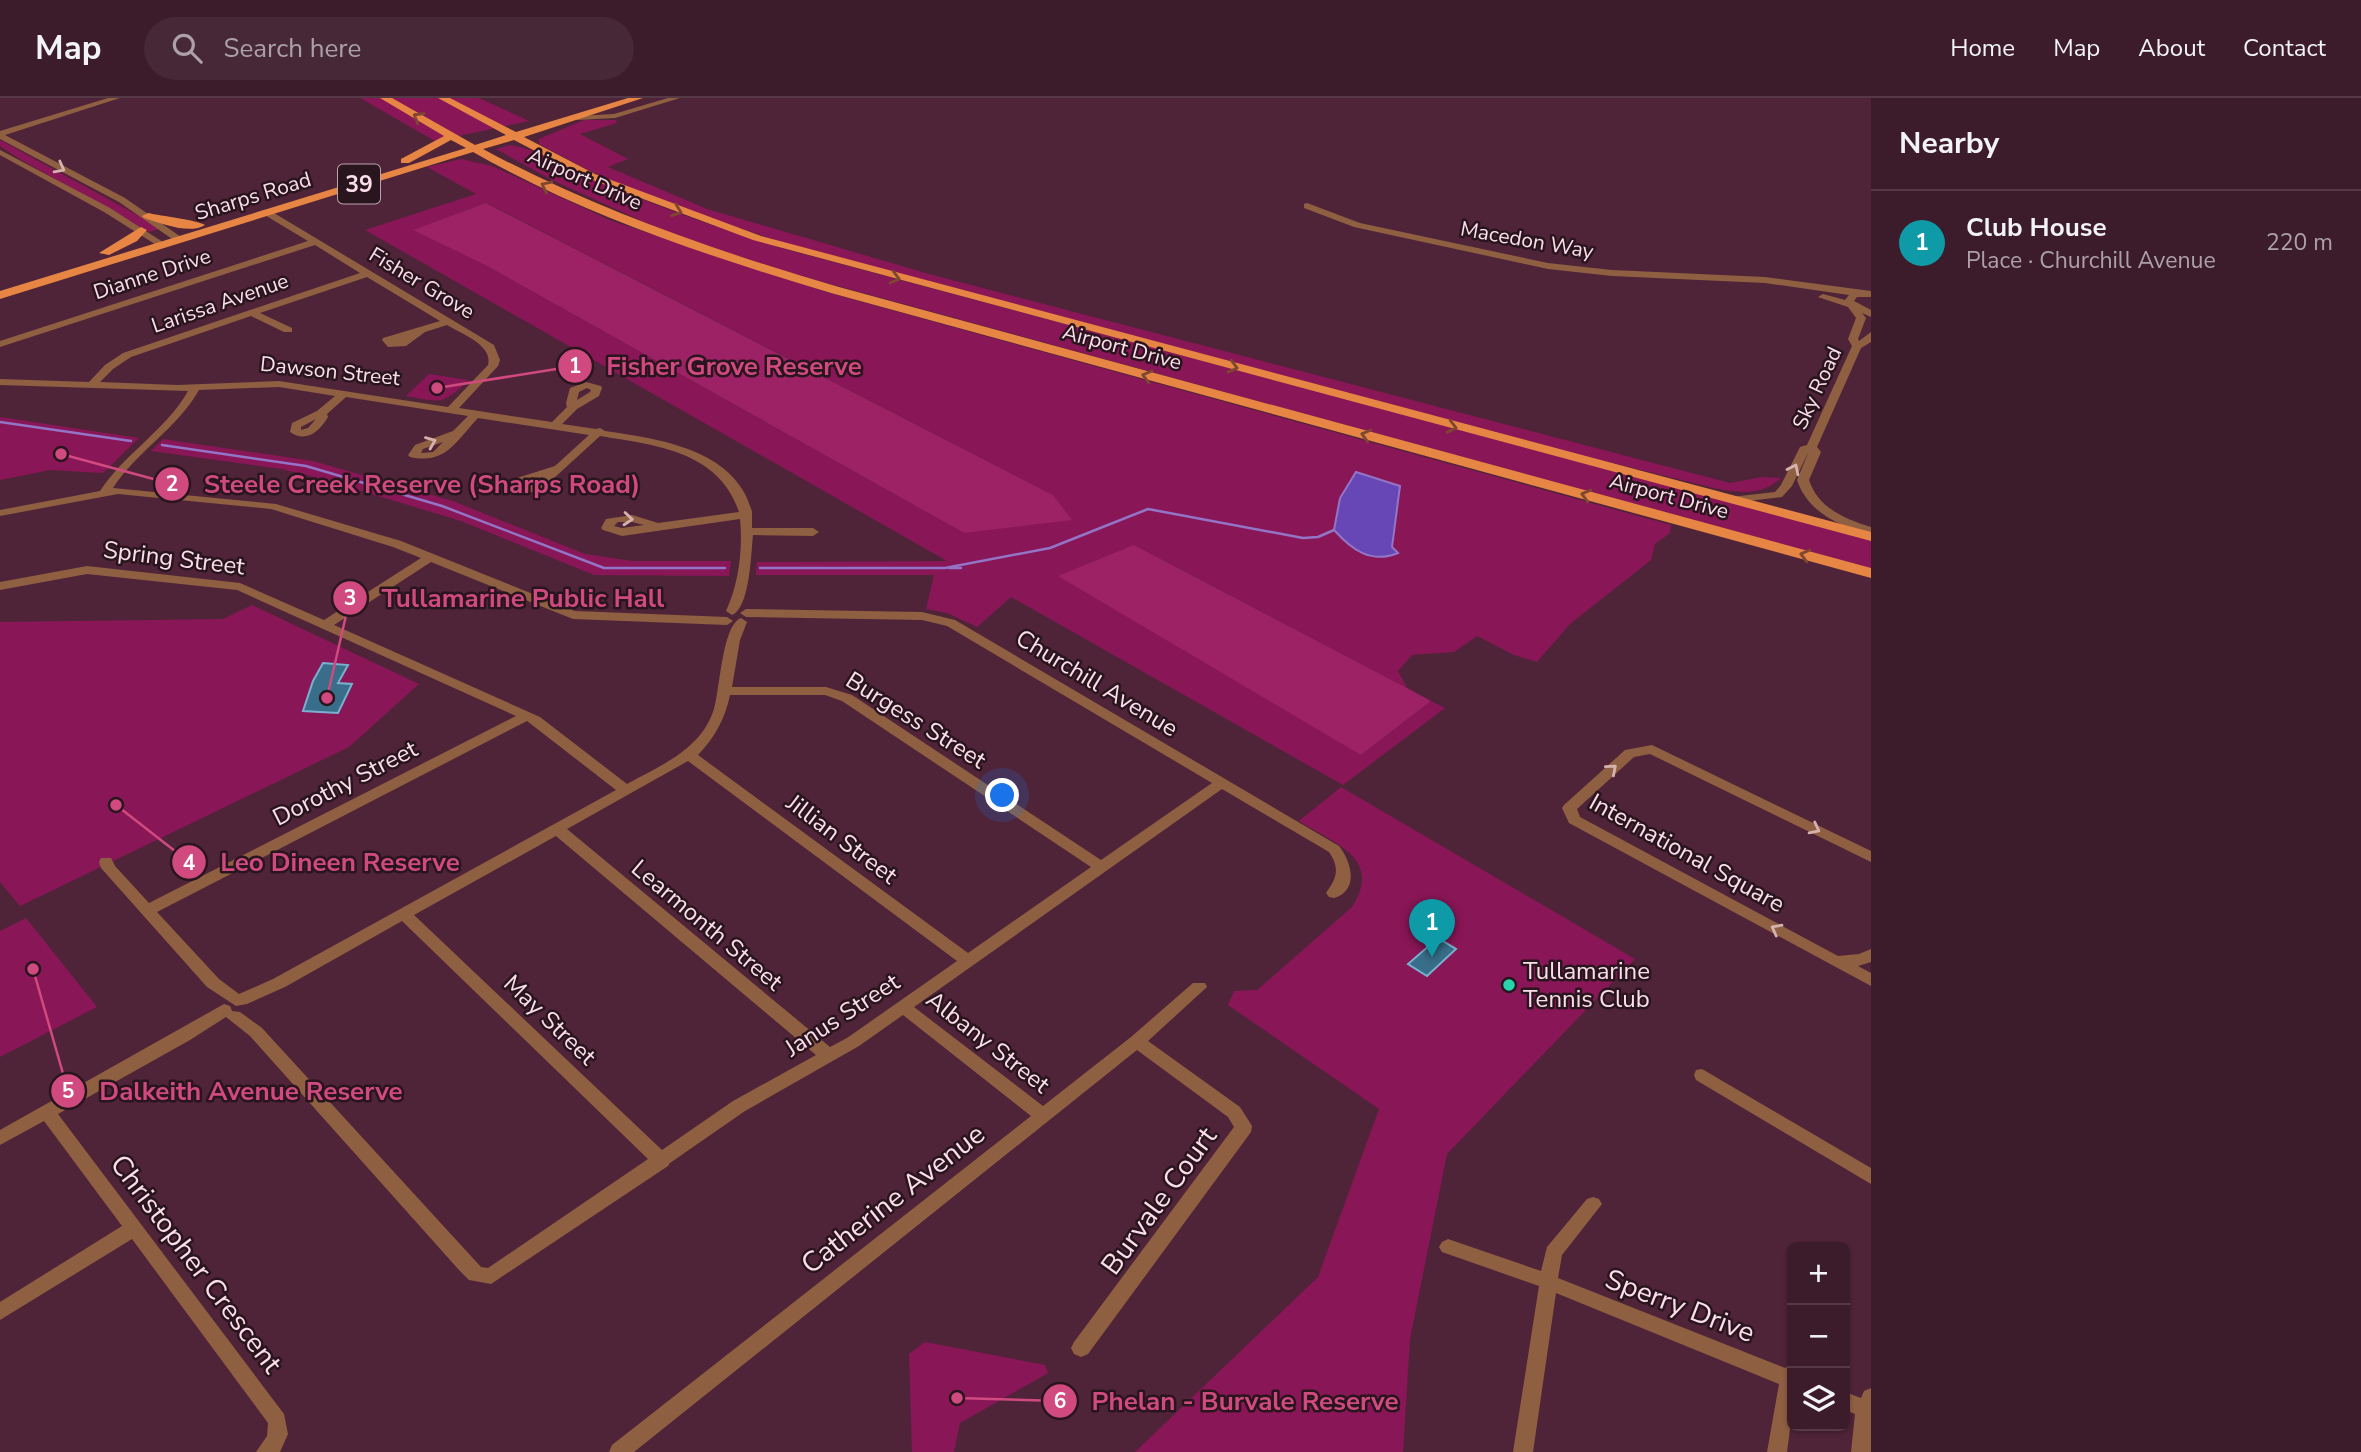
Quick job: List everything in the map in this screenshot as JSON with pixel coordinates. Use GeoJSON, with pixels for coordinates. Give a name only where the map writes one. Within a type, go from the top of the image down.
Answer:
{"type":"FeatureCollection","features":[{"type":"Feature","properties":{"kind":"main road","name":"Airport Drive"},"geometry":{"type":"LineString","coordinates":[[385,98],[564,195],[638,226],[779,274],[1871,573]]}},
{"type":"Feature","properties":{"kind":"main road","name":"Airport Drive"},"geometry":{"type":"LineString","coordinates":[[443,98],[591,176],[647,199],[808,254],[1871,537]]}},
{"type":"Feature","properties":{"kind":"main road","name":"Sharps Road"},"geometry":{"type":"LineString","coordinates":[[175,236],[199,225],[524,125],[621,99],[638,98]]}},
{"type":"Feature","properties":{"kind":"main road","name":"Sharps Road"},"geometry":{"type":"LineString","coordinates":[[0,295],[175,236],[266,212],[516,137],[572,119],[621,99]]}},
{"type":"Feature","properties":{"kind":"main road"},"geometry":{"type":"LineString","coordinates":[[471,113],[524,125]]}},
{"type":"Feature","properties":{"kind":"main road"},"geometry":{"type":"LineString","coordinates":[[528,143],[572,119]]}},
{"type":"Feature","properties":{"kind":"main road"},"geometry":{"type":"LineString","coordinates":[[403,162],[451,136]]}},
{"type":"Feature","properties":{"kind":"main road"},"geometry":{"type":"LineString","coordinates":[[452,156],[508,167]]}},
{"type":"Feature","properties":{"kind":"main road"},"geometry":{"type":"LineString","coordinates":[[148,216],[173,223],[199,225]]}},
{"type":"Feature","properties":{"kind":"main road"},"geometry":{"type":"LineString","coordinates":[[102,255],[133,239],[141,230]]}},
{"type":"Feature","properties":{"kind":"main road","name":"Sharps Road"},"geometry":{"type":"LineString","coordinates":[[0,286],[102,255],[158,242]]}},
{"type":"Feature","properties":{"kind":"street"},"geometry":{"type":"LineString","coordinates":[[0,135],[116,98]]}},
{"type":"Feature","properties":{"kind":"street"},"geometry":{"type":"LineString","coordinates":[[572,119],[615,116],[676,98]]}},
{"type":"Feature","properties":{"kind":"street"},"geometry":{"type":"LineString","coordinates":[[0,135],[148,216],[175,236]]}},
{"type":"Feature","properties":{"kind":"street"},"geometry":{"type":"LineString","coordinates":[[0,152],[158,242]]}},
{"type":"Feature","properties":{"kind":"street","name":"Macedon Way"},"geometry":{"type":"LineString","coordinates":[[1307,206],[1357,225],[1548,266],[1765,280],[1871,294]]}},
{"type":"Feature","properties":{"kind":"street","name":"Fisher Grove"},"geometry":{"type":"LineString","coordinates":[[266,212],[490,347],[495,360],[488,373],[452,409]]}},
{"type":"Feature","properties":{"kind":"street","name":"Dianne Drive"},"geometry":{"type":"LineString","coordinates":[[0,344],[316,242]]}},
{"type":"Feature","properties":{"kind":"street","name":"Larissa Avenue"},"geometry":{"type":"LineString","coordinates":[[92,385],[109,367],[127,355],[369,274]]}},
{"type":"Feature","properties":{"kind":"street","name":"Macedon Way"},"geometry":{"type":"LineString","coordinates":[[1746,280],[1850,305],[1871,314]]}},
{"type":"Feature","properties":{"kind":"street"},"geometry":{"type":"LineString","coordinates":[[1850,305],[1850,298],[1871,289]]}},
{"type":"Feature","properties":{"kind":"street","name":"Sky Road"},"geometry":{"type":"LineString","coordinates":[[1850,305],[1861,318],[1853,339],[1857,346]]}},
{"type":"Feature","properties":{"kind":"street"},"geometry":{"type":"LineString","coordinates":[[253,313],[288,330]]}},
{"type":"Feature","properties":{"kind":"street"},"geometry":{"type":"LineString","coordinates":[[420,332],[450,321]]}},
{"type":"Feature","properties":{"kind":"street","name":"Sky Road"},"geometry":{"type":"LineString","coordinates":[[1812,447],[1857,346],[1866,342],[1871,335]]}},
{"type":"Feature","properties":{"kind":"street","name":"Dawson Street"},"geometry":{"type":"LineString","coordinates":[[0,382],[195,388],[279,384],[556,424],[658,442],[705,462],[728,480],[743,501],[748,531],[736,616]]}},
{"type":"Feature","properties":{"kind":"street"},"geometry":{"type":"LineString","coordinates":[[106,491],[116,474],[185,407],[195,388]]}},
{"type":"Feature","properties":{"kind":"street"},"geometry":{"type":"LineString","coordinates":[[321,413],[345,393]]}},
{"type":"Feature","properties":{"kind":"street"},"geometry":{"type":"LineString","coordinates":[[556,424],[573,407]]}},
{"type":"Feature","properties":{"kind":"street"},"geometry":{"type":"LineString","coordinates":[[454,434],[477,412]]}},
{"type":"Feature","properties":{"kind":"street"},"geometry":{"type":"LineString","coordinates":[[556,469],[600,431]]}},
{"type":"Feature","properties":{"kind":"street","name":"Sky Road"},"geometry":{"type":"LineString","coordinates":[[1731,500],[1778,495],[1786,486],[1804,449],[1812,447]]}},
{"type":"Feature","properties":{"kind":"street","name":"Sky Road"},"geometry":{"type":"LineString","coordinates":[[1812,447],[1815,452],[1803,480],[1808,494],[1834,516],[1871,531]]}},
{"type":"Feature","properties":{"kind":"street","name":"Churchill Avenue"},"geometry":{"type":"LineString","coordinates":[[0,513],[106,491],[272,506],[388,541],[573,615],[922,616],[951,623],[1334,849],[1343,859],[1344,869],[1343,882],[1334,893]]}},
{"type":"Feature","properties":{"kind":"street"},"geometry":{"type":"LineString","coordinates":[[653,525],[747,514]]}},
{"type":"Feature","properties":{"kind":"street"},"geometry":{"type":"LineString","coordinates":[[748,531],[813,532]]}},
{"type":"Feature","properties":{"kind":"street"},"geometry":{"type":"LineString","coordinates":[[326,624],[430,557]]}},
{"type":"Feature","properties":{"kind":"street","name":"Spring Street"},"geometry":{"type":"LineString","coordinates":[[0,586],[77,570],[128,573],[240,587],[527,716],[627,791]]}},
{"type":"Feature","properties":{"kind":"street"},"geometry":{"type":"LineString","coordinates":[[0,1138],[689,755],[714,730],[722,711],[736,616]]}},
{"type":"Feature","properties":{"kind":"street","name":"Burgess Street"},"geometry":{"type":"LineString","coordinates":[[726,691],[826,691],[847,698],[1101,867]]}},
{"type":"Feature","properties":{"kind":"street","name":"Dorothy Street"},"geometry":{"type":"LineString","coordinates":[[148,910],[527,716]]}},
{"type":"Feature","properties":{"kind":"street","name":"International Square"},"geometry":{"type":"LineString","coordinates":[[1871,857],[1652,749],[1630,753],[1569,808],[1574,820],[1585,827],[1871,980]]}},
{"type":"Feature","properties":{"kind":"street","name":"Jillian Street"},"geometry":{"type":"LineString","coordinates":[[689,755],[968,961]]}},
{"type":"Feature","properties":{"kind":"street","name":"Janus Street"},"geometry":{"type":"LineString","coordinates":[[235,1008],[466,1264],[484,1277],[500,1272],[739,1106],[829,1056],[903,1007],[1221,783]]}},
{"type":"Feature","properties":{"kind":"street","name":"Learmonth Street"},"geometry":{"type":"LineString","coordinates":[[557,830],[829,1056]]}},
{"type":"Feature","properties":{"kind":"street"},"geometry":{"type":"LineString","coordinates":[[106,862],[108,868],[235,1008]]}},
{"type":"Feature","properties":{"kind":"street","name":"May Street"},"geometry":{"type":"LineString","coordinates":[[404,914],[662,1161]]}},
{"type":"Feature","properties":{"kind":"street"},"geometry":{"type":"LineString","coordinates":[[1835,961],[1861,960],[1871,955]]}},
{"type":"Feature","properties":{"kind":"street","name":"Catherine Avenue"},"geometry":{"type":"LineString","coordinates":[[620,1452],[1137,1041],[1199,987]]}},
{"type":"Feature","properties":{"kind":"street","name":"Albany Street"},"geometry":{"type":"LineString","coordinates":[[903,1007],[1043,1116]]}},
{"type":"Feature","properties":{"kind":"street","name":"Burvale Court"},"geometry":{"type":"LineString","coordinates":[[1081,1348],[1242,1132],[1243,1126],[1234,1112],[1137,1041]]}},
{"type":"Feature","properties":{"kind":"street"},"geometry":{"type":"LineString","coordinates":[[1702,1075],[1871,1177]]}},
{"type":"Feature","properties":{"kind":"street","name":"Christopher Crescent"},"geometry":{"type":"LineString","coordinates":[[47,1112],[277,1420],[279,1431],[274,1445],[266,1452]]}},
{"type":"Feature","properties":{"kind":"street"},"geometry":{"type":"LineString","coordinates":[[1523,1452],[1553,1252],[1593,1204]]}},
{"type":"Feature","properties":{"kind":"street"},"geometry":{"type":"LineString","coordinates":[[0,1312],[133,1229]]}},
{"type":"Feature","properties":{"kind":"street","name":"Sperry Drive"},"geometry":{"type":"LineString","coordinates":[[1448,1247],[1787,1375]]}},
{"type":"Feature","properties":{"kind":"street"},"geometry":{"type":"LineString","coordinates":[[1777,1452],[1787,1398]]}},
{"type":"Feature","properties":{"kind":"street"},"geometry":{"type":"LineString","coordinates":[[1850,1401],[1868,1403],[1861,1452]]}},
{"type":"Feature","properties":{"kind":"shaded area"},"geometry":{"type":"Polygon","coordinates":[[[360,98],[479,98],[529,121],[435,141],[360,98]]]}},
{"type":"Feature","properties":{"kind":"shaded area"},"geometry":{"type":"Polygon","coordinates":[[[584,120],[616,120],[617,123],[580,134],[628,159],[608,167],[707,209],[929,274],[1730,483],[1762,477],[1781,478],[1766,488],[1749,492],[1714,488],[1511,438],[793,246],[654,199],[590,171],[539,144],[539,139],[584,120]]]}},
{"type":"Feature","properties":{"kind":"shaded area"},"geometry":{"type":"Polygon","coordinates":[[[0,140],[161,228],[149,232],[18,158],[0,146],[0,140]]]}},
{"type":"Feature","properties":{"kind":"shaded area"},"geometry":{"type":"Polygon","coordinates":[[[510,145],[552,158],[661,207],[788,250],[1871,540],[1871,569],[794,274],[681,239],[552,180],[496,149],[510,145]]]}},
{"type":"Feature","properties":{"kind":"shaded area"},"geometry":{"type":"Polygon","coordinates":[[[461,159],[492,166],[612,221],[826,292],[1671,525],[1670,533],[1655,544],[1651,560],[1570,624],[1537,662],[1514,655],[1477,636],[1454,652],[1412,655],[1398,671],[1407,688],[1134,545],[1361,755],[1431,701],[1445,708],[1343,785],[1011,597],[977,627],[947,613],[926,609],[934,575],[756,575],[757,562],[947,561],[365,230],[476,194],[427,167],[461,159]],[[487,203],[414,230],[487,266],[964,533],[1053,495],[487,203]]]}},
{"type":"Feature","properties":{"kind":"shaded area"},"geometry":{"type":"Polygon","coordinates":[[[486,203],[1053,495],[1072,520],[964,533],[487,266],[413,230],[486,203]]]}},
{"type":"Feature","properties":{"kind":"shaded area"},"geometry":{"type":"Polygon","coordinates":[[[429,374],[468,380],[453,394],[440,400],[406,396],[429,374]]]}},
{"type":"Feature","properties":{"kind":"shaded area"},"geometry":{"type":"Polygon","coordinates":[[[0,417],[139,438],[103,473],[50,470],[0,480],[0,417]]]}},
{"type":"Feature","properties":{"kind":"shaded area"},"geometry":{"type":"Polygon","coordinates":[[[163,439],[313,461],[453,501],[585,554],[632,561],[731,561],[729,576],[594,575],[461,521],[322,479],[281,469],[151,451],[163,439]]]}},
{"type":"Feature","properties":{"kind":"shaded area"},"geometry":{"type":"Polygon","coordinates":[[[1356,472],[1400,486],[1392,547],[1398,553],[1371,556],[1355,549],[1334,530],[1340,498],[1356,472]]]}},
{"type":"Feature","properties":{"kind":"shaded area"},"geometry":{"type":"Polygon","coordinates":[[[1134,545],[1431,701],[1361,755],[1058,576],[1134,545]]]}},
{"type":"Feature","properties":{"kind":"shaded area"},"geometry":{"type":"Polygon","coordinates":[[[252,605],[419,684],[349,747],[20,906],[0,882],[0,622],[223,619],[252,605]]]}},
{"type":"Feature","properties":{"kind":"shaded area"},"geometry":{"type":"Polygon","coordinates":[[[1341,787],[1635,959],[1447,1154],[1410,1339],[1403,1452],[1135,1452],[1318,1277],[1379,1109],[1228,1005],[1234,991],[1257,990],[1352,907],[1360,890],[1362,876],[1359,865],[1340,846],[1299,821],[1341,787]]]}},
{"type":"Feature","properties":{"kind":"shaded area"},"geometry":{"type":"Polygon","coordinates":[[[26,918],[97,1007],[0,1057],[0,931],[26,918]]]}},
{"type":"Feature","properties":{"kind":"shaded area"},"geometry":{"type":"Polygon","coordinates":[[[925,1342],[1045,1365],[1048,1373],[960,1423],[954,1452],[912,1452],[909,1354],[925,1342]]]}},
{"type":"Feature","properties":{"kind":"building"},"geometry":{"type":"Polygon","coordinates":[[[323,663],[348,665],[338,683],[352,684],[338,713],[303,711],[313,681],[323,663]]]}},
{"type":"Feature","properties":{"kind":"building"},"geometry":{"type":"Polygon","coordinates":[[[1438,938],[1456,949],[1427,976],[1408,964],[1438,938]]]}},
{"type":"Feature","properties":{"kind":"waterway"},"geometry":{"type":"LineString","coordinates":[[0,422],[131,441]]}},
{"type":"Feature","properties":{"kind":"waterway"},"geometry":{"type":"LineString","coordinates":[[162,445],[306,466],[442,506],[604,568],[725,568]]}},
{"type":"Feature","properties":{"kind":"waterway"},"geometry":{"type":"LineString","coordinates":[[760,568],[945,568],[1050,548],[1148,509],[1303,538],[1318,537],[1334,530]]}},
{"type":"Feature","properties":{"kind":"waterway"},"geometry":{"type":"LineString","coordinates":[[949,568],[961,568]]}},
{"type":"Feature","properties":{"kind":"place","name":"Fisher Grove Reserve"},"geometry":{"type":"Point","coordinates":[437,388]}},
{"type":"Feature","properties":{"kind":"place","name":"Steele Creek Reserve (Sharps Road)"},"geometry":{"type":"Point","coordinates":[61,454]}},
{"type":"Feature","properties":{"kind":"place","name":"Tullamarine Public Hall"},"geometry":{"type":"Point","coordinates":[327,698]}},
{"type":"Feature","properties":{"kind":"place","name":"Leo Dineen Reserve"},"geometry":{"type":"Point","coordinates":[116,805]}},
{"type":"Feature","properties":{"kind":"place","name":"Club House"},"geometry":{"type":"Point","coordinates":[1432,957]}},
{"type":"Feature","properties":{"kind":"place","name":"Dalkeith Avenue Reserve"},"geometry":{"type":"Point","coordinates":[33,969]}},
{"type":"Feature","properties":{"kind":"place","name":"Tullamarine Tennis Club"},"geometry":{"type":"Point","coordinates":[1509,985]}},
{"type":"Feature","properties":{"kind":"place","name":"Phelan - Burvale Reserve"},"geometry":{"type":"Point","coordinates":[957,1398]}}]}
